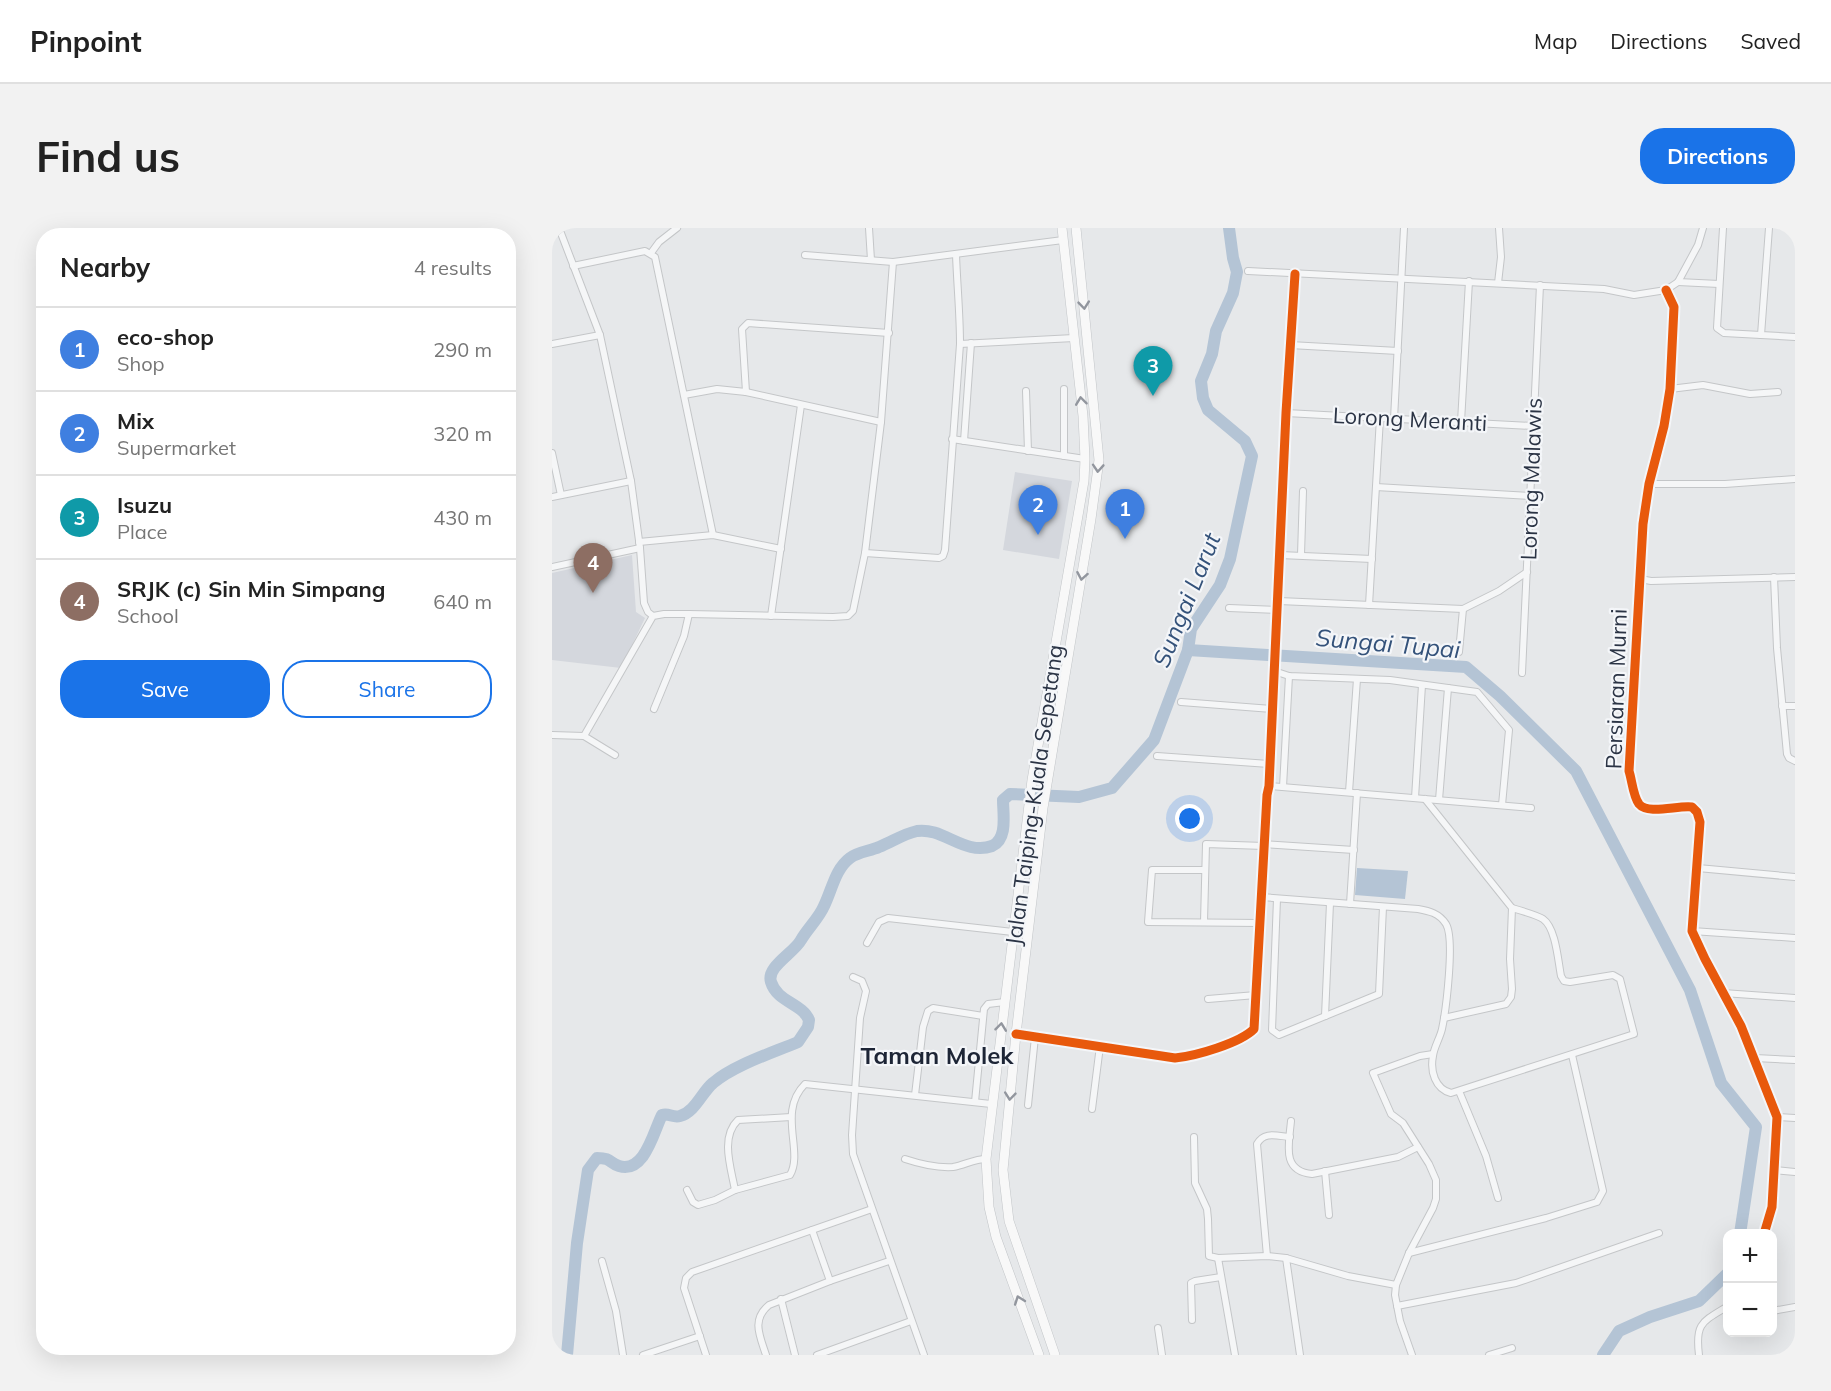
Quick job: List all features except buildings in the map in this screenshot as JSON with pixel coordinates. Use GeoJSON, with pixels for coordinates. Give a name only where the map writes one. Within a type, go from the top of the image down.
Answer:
{"type":"FeatureCollection","features":[{"type":"Feature","properties":{"kind":"main road","name":"Jalan Taiping-Kuala Sepetang"},"geometry":{"type":"LineString","coordinates":[[1039,1355],[996,1237],[989,1207],[986,1159],[1032,780],[1083,489],[1085,459],[1083,416],[1062,228]]}},
{"type":"Feature","properties":{"kind":"main road","name":"Jalan Taiping-Kuala Sepetang"},"geometry":{"type":"LineString","coordinates":[[1054,1355],[1009,1221],[1003,1170],[1016,1034],[1043,808],[1092,519],[1098,460],[1076,228]]}},
{"type":"Feature","properties":{"kind":"street"},"geometry":{"type":"LineString","coordinates":[[559,228],[600,335],[631,481],[640,545],[644,603],[648,612],[653,616],[664,614],[848,616],[854,607],[865,554],[881,422],[893,262]]}},
{"type":"Feature","properties":{"kind":"street"},"geometry":{"type":"LineString","coordinates":[[651,253],[677,228]]}},
{"type":"Feature","properties":{"kind":"street"},"geometry":{"type":"LineString","coordinates":[[869,228],[871,260]]}},
{"type":"Feature","properties":{"kind":"street"},"geometry":{"type":"LineString","coordinates":[[1395,419],[1404,228]]}},
{"type":"Feature","properties":{"kind":"street"},"geometry":{"type":"LineString","coordinates":[[1498,228],[1501,257],[1498,283]]}},
{"type":"Feature","properties":{"kind":"street"},"geometry":{"type":"LineString","coordinates":[[1248,272],[1540,285],[1604,289],[1634,295],[1666,290],[1678,282],[1698,245],[1703,228]]}},
{"type":"Feature","properties":{"kind":"street"},"geometry":{"type":"LineString","coordinates":[[1723,228],[1717,322],[1719,330],[1724,333],[1795,337]]}},
{"type":"Feature","properties":{"kind":"street"},"geometry":{"type":"LineString","coordinates":[[1761,335],[1769,228]]}},
{"type":"Feature","properties":{"kind":"street"},"geometry":{"type":"LineString","coordinates":[[805,255],[893,262],[1063,240]]}},
{"type":"Feature","properties":{"kind":"street"},"geometry":{"type":"LineString","coordinates":[[573,266],[645,251],[655,257],[713,536]]}},
{"type":"Feature","properties":{"kind":"street"},"geometry":{"type":"LineString","coordinates":[[865,554],[939,558],[943,556],[945,550],[960,344],[956,254]]}},
{"type":"Feature","properties":{"kind":"street"},"geometry":{"type":"LineString","coordinates":[[1016,1034],[1162,1057],[1187,1057],[1247,1036],[1254,1029],[1269,786],[1286,413],[1295,274]]}},
{"type":"Feature","properties":{"kind":"street"},"geometry":{"type":"LineString","coordinates":[[1461,422],[1469,281]]}},
{"type":"Feature","properties":{"kind":"street"},"geometry":{"type":"LineString","coordinates":[[1678,282],[1719,284]]}},
{"type":"Feature","properties":{"kind":"street","name":"Lorong Malawis"},"geometry":{"type":"LineString","coordinates":[[1522,673],[1540,285]]}},
{"type":"Feature","properties":{"kind":"street","name":"Persiaran Murni"},"geometry":{"type":"LineString","coordinates":[[1666,290],[1674,307],[1670,389],[1642,524],[1629,771],[1636,798],[1644,808],[1685,806],[1692,807],[1697,812],[1700,822],[1692,931]]}},
{"type":"Feature","properties":{"kind":"street"},"geometry":{"type":"LineString","coordinates":[[746,392],[742,329],[748,323],[889,333]]}},
{"type":"Feature","properties":{"kind":"street"},"geometry":{"type":"LineString","coordinates":[[552,345],[600,335]]}},
{"type":"Feature","properties":{"kind":"street"},"geometry":{"type":"LineString","coordinates":[[960,344],[1074,338]]}},
{"type":"Feature","properties":{"kind":"street"},"geometry":{"type":"LineString","coordinates":[[964,441],[971,343]]}},
{"type":"Feature","properties":{"kind":"street"},"geometry":{"type":"LineString","coordinates":[[1290,345],[1398,351]]}},
{"type":"Feature","properties":{"kind":"street"},"geometry":{"type":"LineString","coordinates":[[1670,389],[1703,385],[1750,394],[1778,392]]}},
{"type":"Feature","properties":{"kind":"street"},"geometry":{"type":"LineString","coordinates":[[684,395],[717,389],[746,392],[881,422]]}},
{"type":"Feature","properties":{"kind":"street"},"geometry":{"type":"LineString","coordinates":[[1064,389],[1064,456]]}},
{"type":"Feature","properties":{"kind":"street"},"geometry":{"type":"LineString","coordinates":[[1026,391],[1028,451]]}},
{"type":"Feature","properties":{"kind":"street"},"geometry":{"type":"LineString","coordinates":[[771,616],[801,405]]}},
{"type":"Feature","properties":{"kind":"street","name":"Lorong Meranti"},"geometry":{"type":"LineString","coordinates":[[1286,413],[1533,426]]}},
{"type":"Feature","properties":{"kind":"street"},"geometry":{"type":"LineString","coordinates":[[1369,605],[1380,418]]}},
{"type":"Feature","properties":{"kind":"street"},"geometry":{"type":"LineString","coordinates":[[952,439],[1085,459]]}},
{"type":"Feature","properties":{"kind":"street"},"geometry":{"type":"LineString","coordinates":[[552,453],[561,495]]}},
{"type":"Feature","properties":{"kind":"street"},"geometry":{"type":"LineString","coordinates":[[1649,484],[1725,484],[1795,479]]}},
{"type":"Feature","properties":{"kind":"street"},"geometry":{"type":"LineString","coordinates":[[552,496],[631,481]]}},
{"type":"Feature","properties":{"kind":"street"},"geometry":{"type":"LineString","coordinates":[[1376,487],[1530,496]]}},
{"type":"Feature","properties":{"kind":"street"},"geometry":{"type":"LineString","coordinates":[[1300,555],[1303,491]]}},
{"type":"Feature","properties":{"kind":"street"},"geometry":{"type":"LineString","coordinates":[[552,567],[640,545],[713,536],[781,549]]}},
{"type":"Feature","properties":{"kind":"street"},"geometry":{"type":"LineString","coordinates":[[1280,555],[1372,559]]}},
{"type":"Feature","properties":{"kind":"street"},"geometry":{"type":"LineString","coordinates":[[1279,601],[1463,609],[1499,591],[1527,572]]}},
{"type":"Feature","properties":{"kind":"street"},"geometry":{"type":"LineString","coordinates":[[1774,577],[1777,648],[1787,754],[1795,761]]}},
{"type":"Feature","properties":{"kind":"street"},"geometry":{"type":"LineString","coordinates":[[1640,579],[1651,581],[1795,577]]}},
{"type":"Feature","properties":{"kind":"street"},"geometry":{"type":"LineString","coordinates":[[1229,609],[1278,610]]}},
{"type":"Feature","properties":{"kind":"street"},"geometry":{"type":"LineString","coordinates":[[1459,652],[1463,609]]}},
{"type":"Feature","properties":{"kind":"street"},"geometry":{"type":"LineString","coordinates":[[654,709],[684,636],[689,614]]}},
{"type":"Feature","properties":{"kind":"street"},"geometry":{"type":"LineString","coordinates":[[584,736],[653,616]]}},
{"type":"Feature","properties":{"kind":"street"},"geometry":{"type":"LineString","coordinates":[[1274,667],[1289,676],[1390,680],[1477,692],[1509,730],[1502,805]]}},
{"type":"Feature","properties":{"kind":"street"},"geometry":{"type":"LineString","coordinates":[[1283,787],[1289,676]]}},
{"type":"Feature","properties":{"kind":"street"},"geometry":{"type":"LineString","coordinates":[[1349,792],[1358,679]]}},
{"type":"Feature","properties":{"kind":"street"},"geometry":{"type":"LineString","coordinates":[[1415,798],[1422,685]]}},
{"type":"Feature","properties":{"kind":"street"},"geometry":{"type":"LineString","coordinates":[[1439,800],[1448,688]]}},
{"type":"Feature","properties":{"kind":"street"},"geometry":{"type":"LineString","coordinates":[[1181,702],[1272,709]]}},
{"type":"Feature","properties":{"kind":"street"},"geometry":{"type":"LineString","coordinates":[[1782,706],[1795,705]]}},
{"type":"Feature","properties":{"kind":"street"},"geometry":{"type":"LineString","coordinates":[[552,735],[584,736],[615,754]]}},
{"type":"Feature","properties":{"kind":"street"},"geometry":{"type":"LineString","coordinates":[[1157,756],[1269,764]]}},
{"type":"Feature","properties":{"kind":"street"},"geometry":{"type":"LineString","coordinates":[[1269,786],[1531,808]]}},
{"type":"Feature","properties":{"kind":"street"},"geometry":{"type":"LineString","coordinates":[[1350,904],[1357,793]]}},
{"type":"Feature","properties":{"kind":"street"},"geometry":{"type":"LineString","coordinates":[[1261,897],[1430,912],[1439,916],[1445,923],[1450,936],[1450,949],[1444,1018],[1433,1054],[1433,1071],[1438,1087],[1444,1091],[1451,1093],[1459,1091],[1634,1034],[1620,979],[1613,975],[1564,981],[1551,928],[1542,917],[1532,916],[1512,908],[1425,799]]}},
{"type":"Feature","properties":{"kind":"street"},"geometry":{"type":"LineString","coordinates":[[1204,922],[1206,844],[1354,850]]}},
{"type":"Feature","properties":{"kind":"street"},"geometry":{"type":"LineString","coordinates":[[1698,868],[1795,878]]}},
{"type":"Feature","properties":{"kind":"street"},"geometry":{"type":"LineString","coordinates":[[1205,870],[1152,870],[1148,922],[1260,923]]}},
{"type":"Feature","properties":{"kind":"street"},"geometry":{"type":"LineString","coordinates":[[1277,899],[1272,1030],[1279,1035],[1379,994],[1383,907]]}},
{"type":"Feature","properties":{"kind":"street"},"geometry":{"type":"LineString","coordinates":[[1325,1016],[1330,903]]}},
{"type":"Feature","properties":{"kind":"street"},"geometry":{"type":"LineString","coordinates":[[1444,1018],[1506,1004],[1511,997],[1512,908]]}},
{"type":"Feature","properties":{"kind":"street"},"geometry":{"type":"LineString","coordinates":[[867,943],[879,922],[888,918],[1013,932]]}},
{"type":"Feature","properties":{"kind":"street"},"geometry":{"type":"LineString","coordinates":[[1765,1229],[1772,1207],[1777,1117],[1755,1058],[1692,931],[1795,938]]}},
{"type":"Feature","properties":{"kind":"street"},"geometry":{"type":"LineString","coordinates":[[853,976],[862,981],[866,991],[860,1018],[852,1135],[854,1154],[889,1261],[924,1355]]}},
{"type":"Feature","properties":{"kind":"street"},"geometry":{"type":"LineString","coordinates":[[1723,993],[1795,998]]}},
{"type":"Feature","properties":{"kind":"street"},"geometry":{"type":"LineString","coordinates":[[1208,999],[1256,995]]}},
{"type":"Feature","properties":{"kind":"street"},"geometry":{"type":"LineString","coordinates":[[975,1102],[983,1016],[988,1004],[1005,1002]]}},
{"type":"Feature","properties":{"kind":"street"},"geometry":{"type":"LineString","coordinates":[[915,1095],[925,1018],[928,1011],[933,1008],[983,1016]]}},
{"type":"Feature","properties":{"kind":"street"},"geometry":{"type":"LineString","coordinates":[[1028,1105],[1035,1037]]}},
{"type":"Feature","properties":{"kind":"street"},"geometry":{"type":"LineString","coordinates":[[1092,1109],[1100,1046]]}},
{"type":"Feature","properties":{"kind":"street"},"geometry":{"type":"LineString","coordinates":[[1412,1355],[1400,1321],[1395,1295],[1396,1285],[1409,1253],[1429,1218],[1436,1199],[1436,1180],[1429,1164],[1403,1123],[1391,1114],[1373,1073],[1420,1056],[1433,1054]]}},
{"type":"Feature","properties":{"kind":"street"},"geometry":{"type":"LineString","coordinates":[[1409,1253],[1546,1218],[1597,1202],[1603,1191],[1572,1055]]}},
{"type":"Feature","properties":{"kind":"street"},"geometry":{"type":"LineString","coordinates":[[1755,1058],[1795,1060]]}},
{"type":"Feature","properties":{"kind":"street"},"geometry":{"type":"LineString","coordinates":[[687,1190],[693,1202],[698,1205],[735,1190],[790,1175],[794,1164],[791,1117],[799,1090],[805,1084],[992,1104]]}},
{"type":"Feature","properties":{"kind":"street"},"geometry":{"type":"LineString","coordinates":[[1459,1091],[1486,1156],[1498,1198]]}},
{"type":"Feature","properties":{"kind":"street"},"geometry":{"type":"LineString","coordinates":[[735,1190],[729,1160],[728,1139],[732,1125],[738,1120],[791,1117]]}},
{"type":"Feature","properties":{"kind":"street"},"geometry":{"type":"LineString","coordinates":[[1777,1117],[1795,1118]]}},
{"type":"Feature","properties":{"kind":"street"},"geometry":{"type":"LineString","coordinates":[[1291,1121],[1289,1158],[1293,1168],[1300,1173],[1312,1174],[1398,1157],[1418,1147]]}},
{"type":"Feature","properties":{"kind":"street"},"geometry":{"type":"LineString","coordinates":[[1267,1256],[1257,1144],[1266,1135],[1290,1137]]}},
{"type":"Feature","properties":{"kind":"street"},"geometry":{"type":"LineString","coordinates":[[1194,1137],[1195,1183],[1207,1209],[1208,1253],[1212,1257],[1286,1258],[1348,1276],[1396,1285]]}},
{"type":"Feature","properties":{"kind":"street"},"geometry":{"type":"LineString","coordinates":[[905,1159],[923,1164],[951,1167],[976,1159],[986,1159]]}},
{"type":"Feature","properties":{"kind":"street"},"geometry":{"type":"LineString","coordinates":[[1774,1170],[1795,1172]]}},
{"type":"Feature","properties":{"kind":"street"},"geometry":{"type":"LineString","coordinates":[[1325,1171],[1329,1215]]}},
{"type":"Feature","properties":{"kind":"street"},"geometry":{"type":"LineString","coordinates":[[706,1355],[684,1288],[686,1278],[692,1272],[872,1209]]}},
{"type":"Feature","properties":{"kind":"street"},"geometry":{"type":"LineString","coordinates":[[812,1230],[830,1281]]}},
{"type":"Feature","properties":{"kind":"street"},"geometry":{"type":"LineString","coordinates":[[1397,1305],[1516,1283],[1659,1233]]}},
{"type":"Feature","properties":{"kind":"street"},"geometry":{"type":"LineString","coordinates":[[1218,1258],[1235,1355]]}},
{"type":"Feature","properties":{"kind":"street"},"geometry":{"type":"LineString","coordinates":[[1286,1258],[1300,1355]]}},
{"type":"Feature","properties":{"kind":"street"},"geometry":{"type":"LineString","coordinates":[[603,1261],[616,1311],[623,1355]]}},
{"type":"Feature","properties":{"kind":"street"},"geometry":{"type":"LineString","coordinates":[[766,1355],[758,1320],[762,1311],[781,1299],[889,1261]]}},
{"type":"Feature","properties":{"kind":"street"},"geometry":{"type":"LineString","coordinates":[[1192,1320],[1191,1283],[1221,1277]]}},
{"type":"Feature","properties":{"kind":"street"},"geometry":{"type":"LineString","coordinates":[[781,1299],[795,1355]]}},
{"type":"Feature","properties":{"kind":"street"},"geometry":{"type":"LineString","coordinates":[[1777,1310],[1795,1307]]}},
{"type":"Feature","properties":{"kind":"street"},"geometry":{"type":"LineString","coordinates":[[1699,1355],[1697,1334],[1703,1323],[1723,1309]]}},
{"type":"Feature","properties":{"kind":"street"},"geometry":{"type":"LineString","coordinates":[[817,1355],[911,1321]]}},
{"type":"Feature","properties":{"kind":"street"},"geometry":{"type":"LineString","coordinates":[[1158,1328],[1162,1355]]}},
{"type":"Feature","properties":{"kind":"street"},"geometry":{"type":"LineString","coordinates":[[643,1355],[700,1335]]}},
{"type":"Feature","properties":{"kind":"street"},"geometry":{"type":"LineString","coordinates":[[1489,1355],[1512,1348]]}},
{"type":"Feature","properties":{"kind":"shaded area"},"geometry":{"type":"Polygon","coordinates":[[[1015,472],[1072,481],[1059,559],[1003,550],[1015,472]]]}},
{"type":"Feature","properties":{"kind":"shaded area"},"geometry":{"type":"Polygon","coordinates":[[[632,555],[636,612],[645,618],[621,668],[552,660],[552,573],[632,555]]]}},
{"type":"Feature","properties":{"kind":"water"},"geometry":{"type":"Polygon","coordinates":[[[1357,868],[1408,871],[1405,899],[1355,895],[1357,868]]]}},
{"type":"Feature","properties":{"kind":"waterway","name":"Sungai Larut"},"geometry":{"type":"LineString","coordinates":[[567,1355],[577,1243],[588,1170],[597,1158],[608,1160],[619,1166],[628,1167],[636,1164],[647,1149],[662,1115],[685,1114],[713,1083],[731,1071],[798,1042],[808,1027],[809,1020],[806,1014],[778,994],[771,982],[771,976],[776,966],[797,945],[819,915],[837,874],[845,863],[856,854],[917,831],[936,833],[963,845],[982,848],[992,846],[997,843],[1003,832],[1003,800],[1010,794],[1079,797],[1112,788],[1154,740],[1188,650],[1191,629],[1220,585],[1230,559],[1252,456],[1245,441],[1208,410],[1203,398],[1201,381],[1212,354],[1216,331],[1233,293],[1237,272],[1229,228]]}},
{"type":"Feature","properties":{"kind":"waterway","name":"Sungai Tupai"},"geometry":{"type":"LineString","coordinates":[[1188,650],[1466,667],[1500,696],[1576,771],[1690,990],[1721,1083],[1756,1127],[1741,1229]]}},
{"type":"Feature","properties":{"kind":"waterway","name":"Sungai Tupai"},"geometry":{"type":"LineString","coordinates":[[1603,1355],[1619,1331],[1650,1317],[1699,1301],[1723,1278]]}},
{"type":"Feature","properties":{"kind":"cycle path"},"geometry":{"type":"LineString","coordinates":[[1016,1034],[1175,1058],[1217,1048],[1239,1039],[1254,1029],[1269,786],[1286,413],[1295,274]]}},
{"type":"Feature","properties":{"kind":"cycle path"},"geometry":{"type":"LineString","coordinates":[[1666,290],[1674,307],[1670,389],[1664,426],[1649,484],[1643,524],[1629,771],[1635,797],[1643,807],[1649,809],[1692,807],[1697,812],[1700,822],[1692,931],[1741,1026],[1777,1117],[1772,1207],[1765,1229]]}},
{"type":"Feature","properties":{"kind":"place","name":"Isuzu"},"geometry":{"type":"Point","coordinates":[1153,396]}},
{"type":"Feature","properties":{"kind":"place","name":"Mix"},"geometry":{"type":"Point","coordinates":[1038,535]}},
{"type":"Feature","properties":{"kind":"place","name":"eco-shop"},"geometry":{"type":"Point","coordinates":[1125,539]}},
{"type":"Feature","properties":{"kind":"place","name":"SRJK (c) Sin Min Simpang"},"geometry":{"type":"Point","coordinates":[593,593]}},
{"type":"Feature","properties":{"kind":"district","name":"Taman Molek"},"geometry":{"type":"Point","coordinates":[937,1055]}}]}
